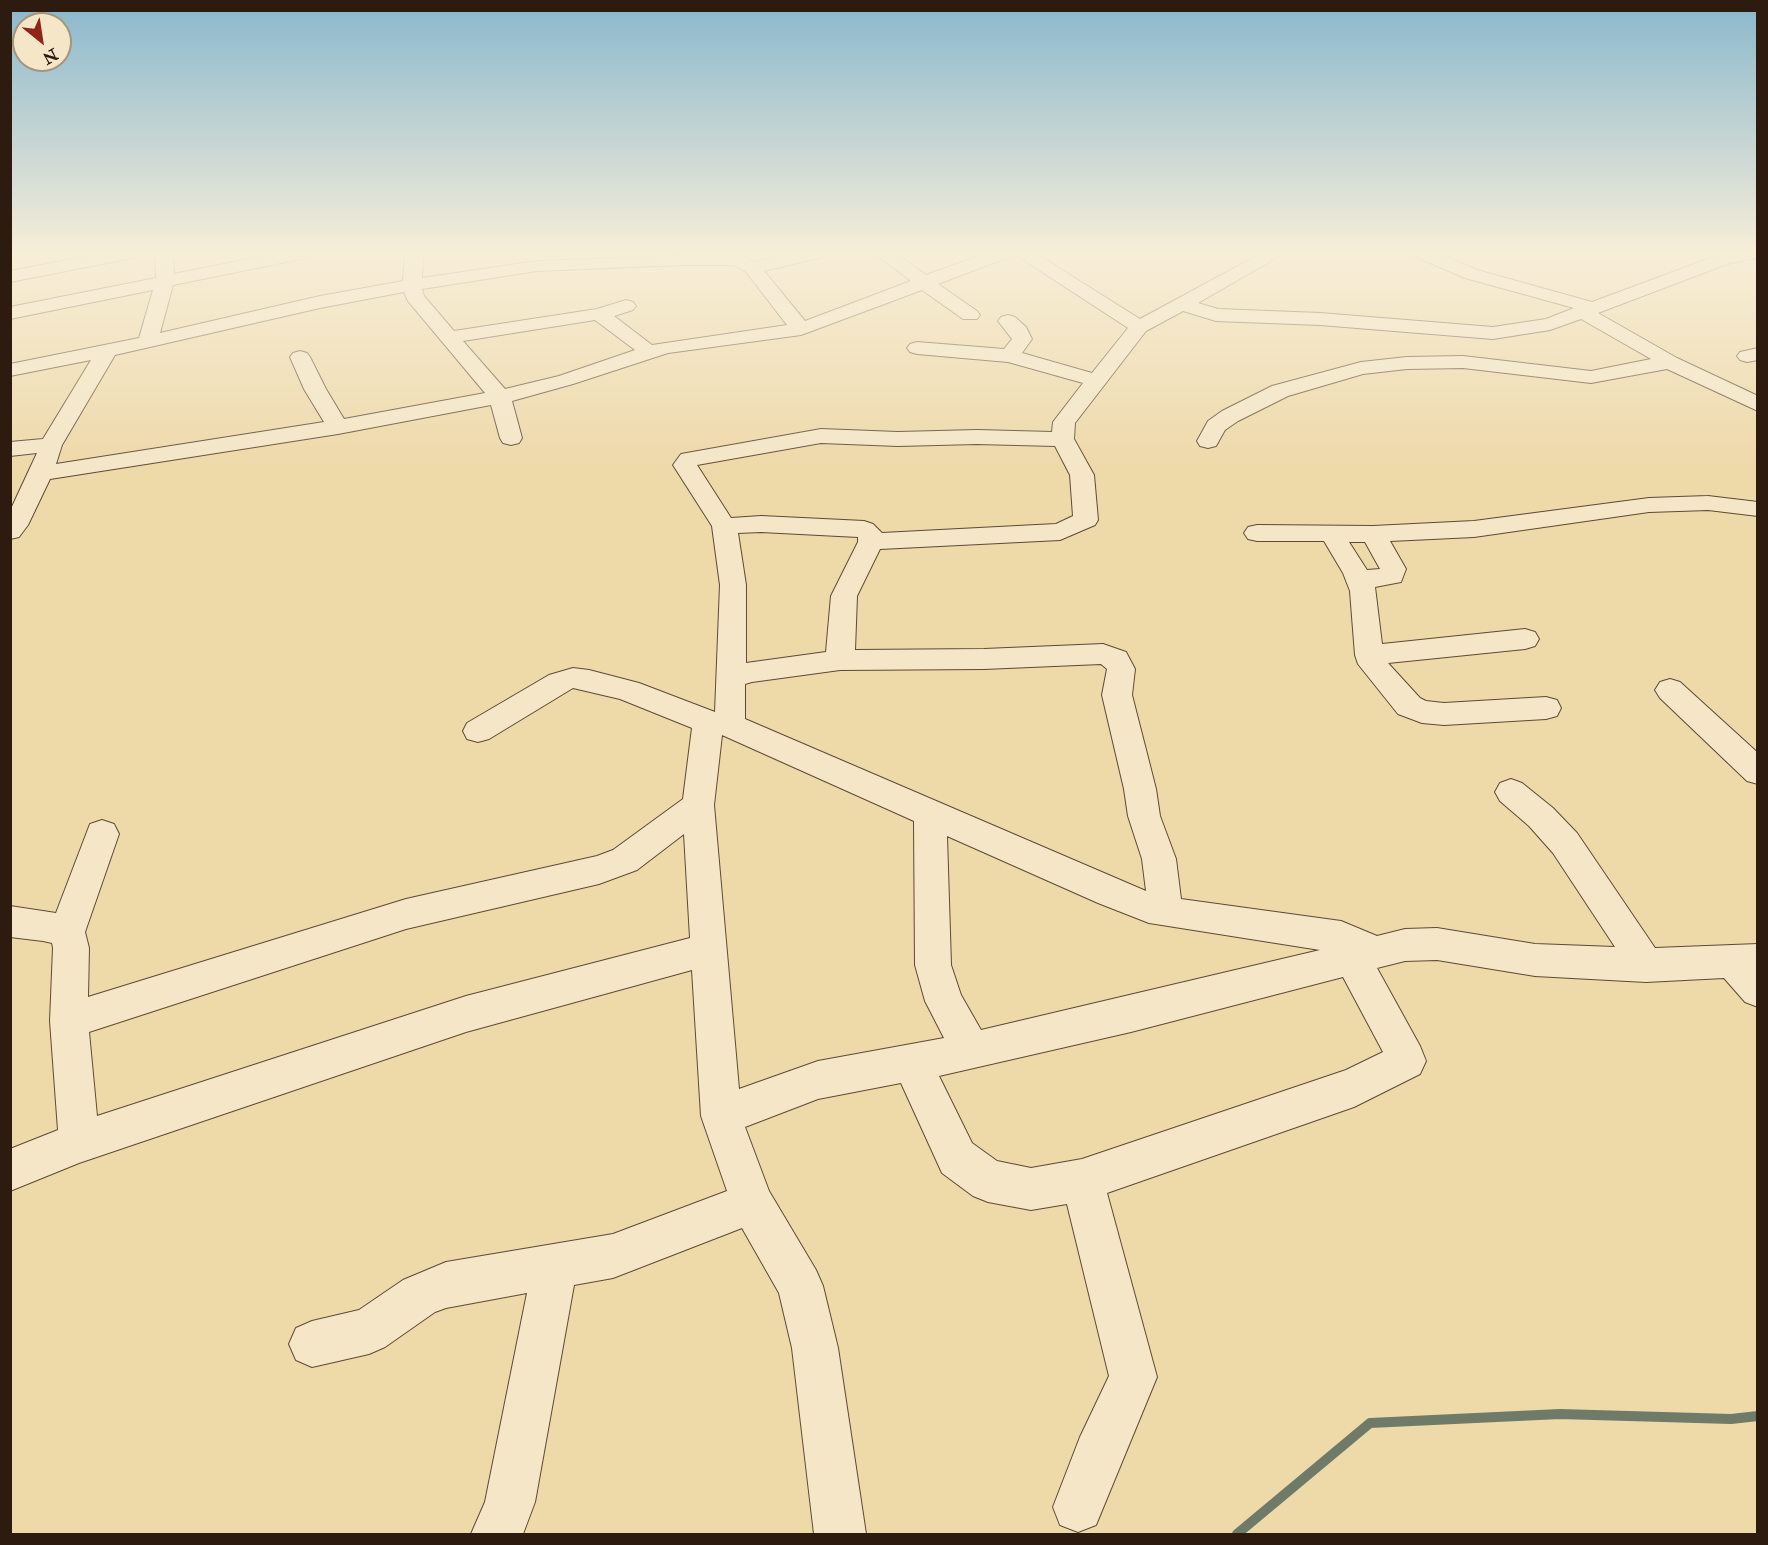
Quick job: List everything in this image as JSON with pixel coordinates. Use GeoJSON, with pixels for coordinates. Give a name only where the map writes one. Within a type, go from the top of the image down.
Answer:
{"type":"FeatureCollection","features":[{"type":"Feature","properties":{"kind":"street"},"geometry":{"type":"LineString","coordinates":[[148,342],[153,325]]}},
{"type":"Feature","properties":{"kind":"street"},"geometry":{"type":"LineString","coordinates":[[10,370],[221,325]]}},
{"type":"Feature","properties":{"kind":"street"},"geometry":{"type":"LineString","coordinates":[[441,325],[500,397],[511,438]]}},
{"type":"Feature","properties":{"kind":"street"},"geometry":{"type":"LineString","coordinates":[[451,337],[528,325]]}},
{"type":"Feature","properties":{"kind":"street"},"geometry":{"type":"LineString","coordinates":[[615,325],[635,339],[648,352]]}},
{"type":"Feature","properties":{"kind":"street"},"geometry":{"type":"LineString","coordinates":[[798,325],[801,329]]}},
{"type":"Feature","properties":{"kind":"street"},"geometry":{"type":"LineString","coordinates":[[41,473],[338,427],[500,397],[566,380],[648,352],[677,345],[801,329],[812,325]]}},
{"type":"Feature","properties":{"kind":"street"},"geometry":{"type":"LineString","coordinates":[[1009,356],[1022,339],[1019,331],[1013,325]]}},
{"type":"Feature","properties":{"kind":"street"},"geometry":{"type":"LineString","coordinates":[[871,542],[1060,532],[1074,528],[1086,520],[1082,476],[1064,439],[1064,422],[1142,325]]}},
{"type":"Feature","properties":{"kind":"street"},"geometry":{"type":"LineString","coordinates":[[1395,325],[1493,333],[1543,325]]}},
{"type":"Feature","properties":{"kind":"street"},"geometry":{"type":"LineString","coordinates":[[1612,325],[1670,362],[1758,405]]}},
{"type":"Feature","properties":{"kind":"street"},"geometry":{"type":"LineString","coordinates":[[917,348],[1009,356],[1098,381]]}},
{"type":"Feature","properties":{"kind":"street"},"geometry":{"type":"LineString","coordinates":[[10,531],[16,525],[41,473],[51,445],[108,349]]}},
{"type":"Feature","properties":{"kind":"street"},"geometry":{"type":"LineString","coordinates":[[300,357],[315,389],[338,427]]}},
{"type":"Feature","properties":{"kind":"street"},"geometry":{"type":"LineString","coordinates":[[1208,441],[1216,426],[1230,416],[1280,391],[1361,368],[1407,363],[1463,362],[1591,377],[1670,362]]}},
{"type":"Feature","properties":{"kind":"street"},"geometry":{"type":"LineString","coordinates":[[840,1534],[815,1348],[800,1286],[752,1203],[721,1116],[698,805],[731,678],[733,585],[724,526],[685,465],[689,459],[821,436],[897,439],[977,436],[1064,439]]}},
{"type":"Feature","properties":{"kind":"street"},"geometry":{"type":"LineString","coordinates":[[10,449],[51,445]]}},
{"type":"Feature","properties":{"kind":"street"},"geometry":{"type":"LineString","coordinates":[[1257,533],[1373,534],[1474,529],[1648,505],[1708,503],[1758,509]]}},
{"type":"Feature","properties":{"kind":"street"},"geometry":{"type":"LineString","coordinates":[[724,526],[761,524],[864,529],[870,535],[871,542],[844,596],[840,660]]}},
{"type":"Feature","properties":{"kind":"street"},"geometry":{"type":"LineString","coordinates":[[1331,533],[1359,580],[1363,591],[1369,655],[1372,664],[1409,706],[1422,712],[1444,714],[1546,708]]}},
{"type":"Feature","properties":{"kind":"street"},"geometry":{"type":"LineString","coordinates":[[1359,580],[1392,576],[1393,569],[1373,534]]}},
{"type":"Feature","properties":{"kind":"street"},"geometry":{"type":"LineString","coordinates":[[1369,655],[1526,639]]}},
{"type":"Feature","properties":{"kind":"street"},"geometry":{"type":"LineString","coordinates":[[731,678],[752,672],[840,660],[984,659],[1103,654],[1116,659],[1121,669],[1117,695],[1140,789],[1144,816],[1159,859],[1163,881],[1164,912]]}},
{"type":"Feature","properties":{"kind":"street"},"geometry":{"type":"LineString","coordinates":[[478,731],[559,682],[573,678],[629,691],[719,723],[1110,893],[1164,912],[1341,937],[1363,954],[1406,1061],[1354,1087],[1082,1180],[1031,1189],[988,1181],[957,1158],[912,1063]]}},
{"type":"Feature","properties":{"kind":"street"},"geometry":{"type":"LineString","coordinates":[[1670,690],[1758,772]]}},
{"type":"Feature","properties":{"kind":"street"},"geometry":{"type":"LineString","coordinates":[[1510,792],[1541,817],[1565,843],[1646,965]]}},
{"type":"Feature","properties":{"kind":"street"},"geometry":{"type":"LineString","coordinates":[[69,1021],[406,914],[598,870],[625,860],[698,805]]}},
{"type":"Feature","properties":{"kind":"street"},"geometry":{"type":"LineString","coordinates":[[930,814],[933,965],[944,1001],[972,1051]]}},
{"type":"Feature","properties":{"kind":"street"},"geometry":{"type":"LineString","coordinates":[[79,1142],[69,1021],[71,948],[67,932],[102,834]]}},
{"type":"Feature","properties":{"kind":"street"},"geometry":{"type":"LineString","coordinates":[[10,921],[43,924],[67,932]]}},
{"type":"Feature","properties":{"kind":"street"},"geometry":{"type":"LineString","coordinates":[[721,1116],[818,1080],[972,1051],[1131,1014],[1405,945],[1437,944],[1535,960],[1646,965],[1745,961],[1758,990]]}},
{"type":"Feature","properties":{"kind":"street"},"geometry":{"type":"LineString","coordinates":[[10,1170],[79,1142],[466,1014],[710,950]]}},
{"type":"Feature","properties":{"kind":"street"},"geometry":{"type":"LineString","coordinates":[[1078,1507],[1098,1455],[1133,1377],[1082,1180]]}},
{"type":"Feature","properties":{"kind":"street"},"geometry":{"type":"LineString","coordinates":[[312,1344],[369,1330],[419,1296],[446,1285],[555,1268],[621,1253],[752,1203]]}},
{"type":"Feature","properties":{"kind":"street"},"geometry":{"type":"LineString","coordinates":[[497,1534],[510,1502],[555,1268]]}},
{"type":"Feature","properties":{"kind":"waterway"},"geometry":{"type":"LineString","coordinates":[[1237,1534],[1370,1423],[1560,1414],[1731,1419],[1758,1416]]}}]}
